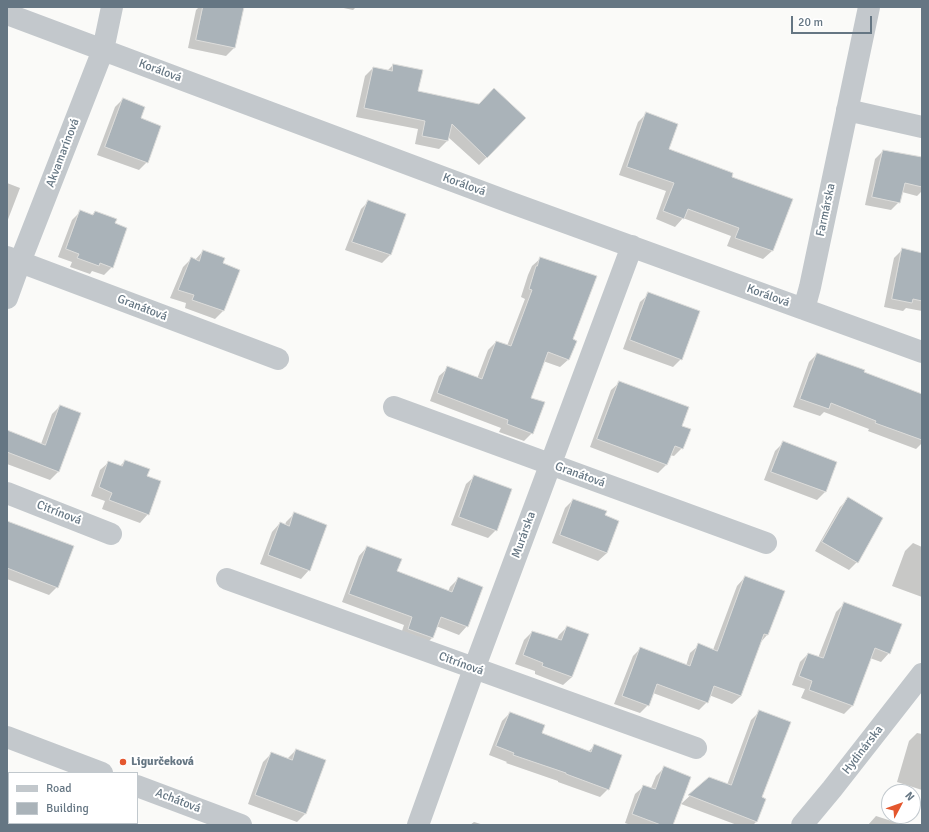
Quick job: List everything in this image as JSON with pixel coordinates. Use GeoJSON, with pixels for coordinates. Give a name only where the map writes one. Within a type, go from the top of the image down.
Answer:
{"type":"FeatureCollection","features":[{"type":"Feature","properties":{"kind":"street","name":"Akvamarínová"},"geometry":{"type":"LineString","coordinates":[[7,298],[14,260],[103,50],[112,7]]}},
{"type":"Feature","properties":{"kind":"street","name":"Farmárska"},"geometry":{"type":"LineString","coordinates":[[804,309],[810,287],[869,7]]}},
{"type":"Feature","properties":{"kind":"street","name":"Korálová"},"geometry":{"type":"LineString","coordinates":[[7,14],[494,196],[922,352]]}},
{"type":"Feature","properties":{"kind":"street"},"geometry":{"type":"LineString","coordinates":[[847,110],[922,127]]}},
{"type":"Feature","properties":{"kind":"street","name":"Murárska"},"geometry":{"type":"LineString","coordinates":[[418,825],[474,668],[632,246]]}},
{"type":"Feature","properties":{"kind":"street","name":"Granátová"},"geometry":{"type":"LineString","coordinates":[[14,260],[278,359]]}},
{"type":"Feature","properties":{"kind":"street","name":"Granátová"},"geometry":{"type":"LineString","coordinates":[[394,407],[766,543]]}},
{"type":"Feature","properties":{"kind":"street","name":"Citrínová"},"geometry":{"type":"LineString","coordinates":[[7,493],[111,534]]}},
{"type":"Feature","properties":{"kind":"street","name":"Citrínová"},"geometry":{"type":"LineString","coordinates":[[227,579],[696,748]]}},
{"type":"Feature","properties":{"kind":"street","name":"Hydinárska"},"geometry":{"type":"LineString","coordinates":[[802,825],[922,674]]}},
{"type":"Feature","properties":{"kind":"street"},"geometry":{"type":"LineString","coordinates":[[7,737],[99,772]]}},
{"type":"Feature","properties":{"kind":"street","name":"Achátová"},"geometry":{"type":"LineString","coordinates":[[138,786],[241,825]]}},
{"type":"Feature","properties":{"kind":"building"},"geometry":{"type":"Polygon","coordinates":[[[203,7],[244,7],[235,48],[196,40],[203,7]]]}},
{"type":"Feature","properties":{"kind":"building"},"geometry":{"type":"Polygon","coordinates":[[[393,64],[423,70],[418,91],[479,104],[494,88],[526,118],[487,158],[452,124],[448,141],[422,136],[425,121],[364,108],[373,67],[392,71],[393,64]]]}},
{"type":"Feature","properties":{"kind":"building"},"geometry":{"type":"Polygon","coordinates":[[[123,98],[145,107],[141,118],[161,126],[148,163],[105,147],[123,98]]]}},
{"type":"Feature","properties":{"kind":"building"},"geometry":{"type":"Polygon","coordinates":[[[646,112],[678,124],[669,149],[733,173],[732,177],[793,199],[773,251],[735,238],[739,228],[688,209],[684,219],[663,211],[674,183],[627,167],[646,112]]]}},
{"type":"Feature","properties":{"kind":"building"},"geometry":{"type":"Polygon","coordinates":[[[883,150],[922,157],[922,187],[905,183],[900,203],[872,197],[883,150]]]}},
{"type":"Feature","properties":{"kind":"building"},"geometry":{"type":"Polygon","coordinates":[[[368,200],[406,214],[391,255],[352,242],[368,200]]]}},
{"type":"Feature","properties":{"kind":"building"},"geometry":{"type":"Polygon","coordinates":[[[80,210],[93,215],[95,211],[117,219],[115,223],[127,228],[113,268],[100,263],[99,266],[77,258],[79,254],[66,249],[80,210]]]}},
{"type":"Feature","properties":{"kind":"building"},"geometry":{"type":"Polygon","coordinates":[[[902,248],[922,253],[922,301],[913,299],[912,303],[892,299],[902,248]]]}},
{"type":"Feature","properties":{"kind":"building"},"geometry":{"type":"Polygon","coordinates":[[[203,250],[225,258],[223,263],[240,270],[224,311],[192,300],[194,295],[178,290],[191,257],[199,261],[203,250]]]}},
{"type":"Feature","properties":{"kind":"building"},"geometry":{"type":"Polygon","coordinates":[[[540,257],[597,276],[573,339],[577,341],[569,360],[548,352],[531,398],[545,402],[533,434],[507,424],[508,420],[437,393],[447,366],[482,379],[496,341],[511,346],[532,290],[529,289],[540,257]]]}},
{"type":"Feature","properties":{"kind":"building"},"geometry":{"type":"Polygon","coordinates":[[[648,292],[700,311],[682,360],[630,340],[648,292]]]}},
{"type":"Feature","properties":{"kind":"building"},"geometry":{"type":"Polygon","coordinates":[[[817,353],[865,370],[864,372],[922,394],[922,440],[875,423],[876,421],[831,403],[829,409],[800,399],[817,353]]]}},
{"type":"Feature","properties":{"kind":"building"},"geometry":{"type":"Polygon","coordinates":[[[619,381],[689,407],[682,426],[691,429],[683,449],[675,446],[667,465],[597,439],[619,381]]]}},
{"type":"Feature","properties":{"kind":"building"},"geometry":{"type":"Polygon","coordinates":[[[60,405],[81,413],[59,472],[7,452],[7,430],[45,445],[60,405]]]}},
{"type":"Feature","properties":{"kind":"building"},"geometry":{"type":"Polygon","coordinates":[[[783,441],[837,462],[826,492],[771,472],[783,441]]]}},
{"type":"Feature","properties":{"kind":"building"},"geometry":{"type":"Polygon","coordinates":[[[125,460],[150,469],[147,476],[161,481],[149,515],[109,500],[112,493],[99,487],[108,461],[122,466],[125,460]]]}},
{"type":"Feature","properties":{"kind":"building"},"geometry":{"type":"Polygon","coordinates":[[[474,475],[512,489],[497,531],[459,517],[474,475]]]}},
{"type":"Feature","properties":{"kind":"building"},"geometry":{"type":"Polygon","coordinates":[[[848,497],[883,518],[858,563],[822,542],[848,497]]]}},
{"type":"Feature","properties":{"kind":"building"},"geometry":{"type":"Polygon","coordinates":[[[573,499],[607,511],[605,515],[619,521],[607,553],[560,535],[573,499]]]}},
{"type":"Feature","properties":{"kind":"building"},"geometry":{"type":"Polygon","coordinates":[[[294,512],[327,525],[310,571],[268,555],[280,522],[289,526],[294,512]]]}},
{"type":"Feature","properties":{"kind":"building"},"geometry":{"type":"Polygon","coordinates":[[[7,521],[74,546],[58,588],[7,568],[7,521]]]}},
{"type":"Feature","properties":{"kind":"building"},"geometry":{"type":"Polygon","coordinates":[[[367,546],[402,559],[397,571],[452,592],[458,577],[483,587],[468,627],[441,617],[433,638],[408,629],[412,617],[349,594],[367,546]]]}},
{"type":"Feature","properties":{"kind":"building"},"geometry":{"type":"Polygon","coordinates":[[[745,576],[785,591],[768,635],[764,634],[741,696],[714,686],[708,703],[657,684],[649,706],[622,696],[640,647],[690,666],[698,643],[717,651],[745,576]]]}},
{"type":"Feature","properties":{"kind":"building"},"geometry":{"type":"Polygon","coordinates":[[[844,602],[902,624],[890,654],[875,648],[853,706],[809,690],[812,681],[799,676],[808,653],[823,658],[844,602]]]}},
{"type":"Feature","properties":{"kind":"building"},"geometry":{"type":"Polygon","coordinates":[[[567,626],[589,634],[572,677],[542,666],[543,663],[523,655],[532,631],[561,640],[567,626]]]}},
{"type":"Feature","properties":{"kind":"building"},"geometry":{"type":"Polygon","coordinates":[[[759,710],[791,722],[762,797],[766,799],[757,822],[688,795],[709,777],[731,785],[759,710]]]}},
{"type":"Feature","properties":{"kind":"building"},"geometry":{"type":"Polygon","coordinates":[[[510,712],[545,725],[542,733],[591,752],[594,744],[622,755],[609,790],[566,773],[513,755],[514,753],[496,746],[510,712]]]}},
{"type":"Feature","properties":{"kind":"building"},"geometry":{"type":"Polygon","coordinates":[[[296,749],[326,760],[306,814],[255,795],[271,752],[292,760],[296,749]]]}},
{"type":"Feature","properties":{"kind":"building"},"geometry":{"type":"Polygon","coordinates":[[[664,766],[691,777],[673,825],[661,825],[632,814],[643,785],[655,789],[664,766]]]}},
{"type":"Feature","properties":{"kind":"place","name":"Ligurčeková"},"geometry":{"type":"Point","coordinates":[123,762]}}]}
